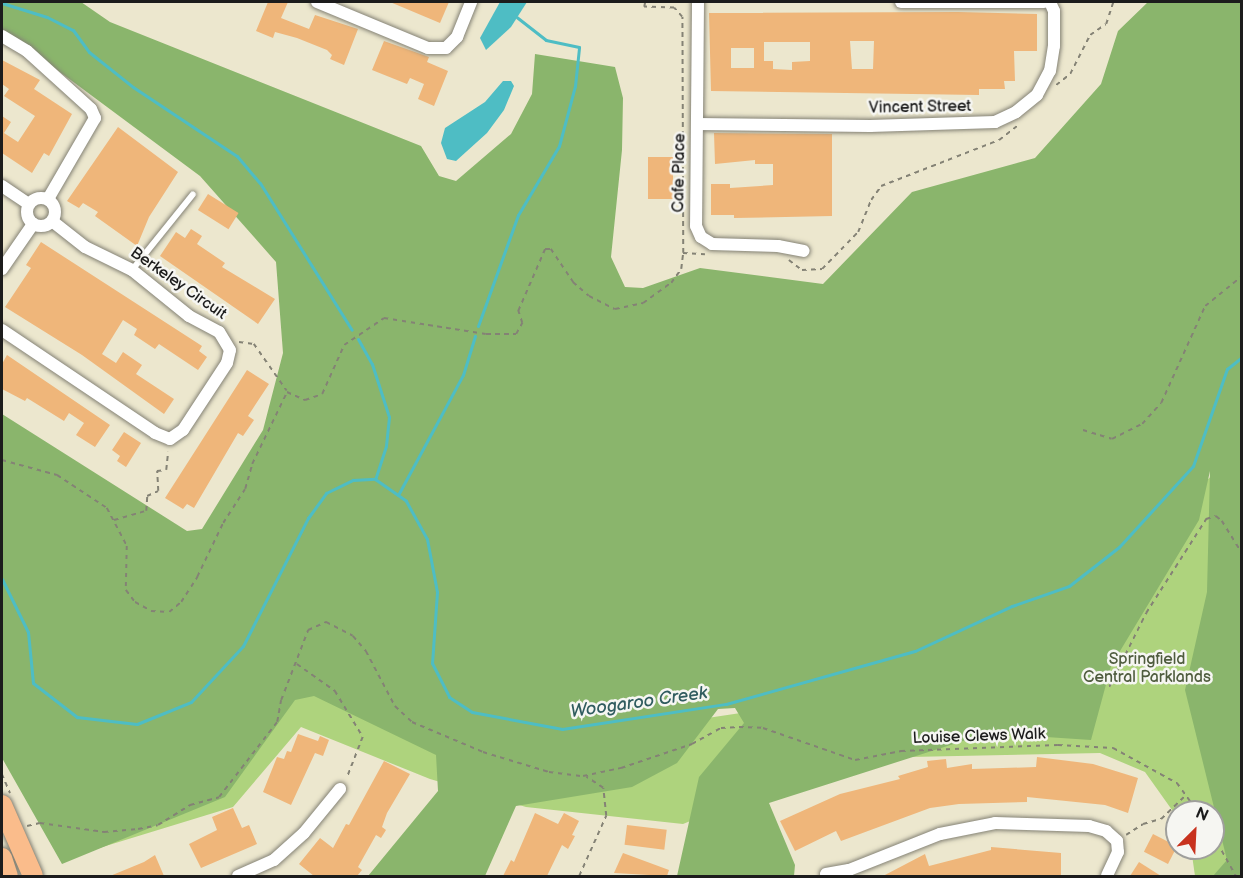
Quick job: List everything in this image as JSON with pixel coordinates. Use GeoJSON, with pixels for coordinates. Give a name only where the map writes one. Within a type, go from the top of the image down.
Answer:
{"type":"FeatureCollection","features":[{"type":"Feature","properties":{"kind":"main road"},"geometry":{"type":"LineString","coordinates":[[2,805],[33,876]]}},
{"type":"Feature","properties":{"kind":"main road"},"geometry":{"type":"LineString","coordinates":[[2,858],[8,876]]}},
{"type":"Feature","properties":{"kind":"street"},"geometry":{"type":"LineString","coordinates":[[317,2],[335,5],[428,48],[446,48],[457,37],[471,2]]}},
{"type":"Feature","properties":{"kind":"street","name":"Cafe Place"},"geometry":{"type":"LineString","coordinates":[[698,2],[696,226],[701,237],[712,244],[778,246],[804,251]]}},
{"type":"Feature","properties":{"kind":"street"},"geometry":{"type":"LineString","coordinates":[[901,2],[1044,2]]}},
{"type":"Feature","properties":{"kind":"street","name":"Vincent Street"},"geometry":{"type":"LineString","coordinates":[[697,124],[870,126],[995,122],[1016,112],[1037,95],[1050,71],[1054,46],[1054,11],[1050,2]]}},
{"type":"Feature","properties":{"kind":"street"},"geometry":{"type":"LineString","coordinates":[[2,36],[27,51],[91,109],[95,118],[48,200]]}},
{"type":"Feature","properties":{"kind":"street"},"geometry":{"type":"LineString","coordinates":[[2,186],[28,204]]}},
{"type":"Feature","properties":{"kind":"street"},"geometry":{"type":"LineString","coordinates":[[39,198],[48,200],[55,211],[52,221],[43,226],[33,224],[27,215],[28,204],[39,198]]}},
{"type":"Feature","properties":{"kind":"street","name":"Berkeley Circuit"},"geometry":{"type":"LineString","coordinates":[[52,221],[85,247],[132,270],[189,316],[219,332],[228,344],[229,357],[223,369],[183,430],[170,439]]}},
{"type":"Feature","properties":{"kind":"street"},"geometry":{"type":"LineString","coordinates":[[2,269],[33,224]]}},
{"type":"Feature","properties":{"kind":"street"},"geometry":{"type":"LineString","coordinates":[[2,330],[155,433],[170,439]]}},
{"type":"Feature","properties":{"kind":"street"},"geometry":{"type":"LineString","coordinates":[[238,876],[274,860],[304,833],[339,789]]}},
{"type":"Feature","properties":{"kind":"street"},"geometry":{"type":"LineString","coordinates":[[826,874],[849,870],[940,834],[995,823],[1089,826],[1106,831],[1117,841],[1116,859],[1107,876]]}},
{"type":"Feature","properties":{"kind":"lane"},"geometry":{"type":"LineString","coordinates":[[132,270],[193,194]]}},
{"type":"Feature","properties":{"kind":"path"},"geometry":{"type":"LineString","coordinates":[[228,344],[243,341],[254,344],[287,392],[305,400],[322,394],[344,345],[384,318],[495,335],[516,334],[522,323],[518,311],[545,249],[551,249],[573,282],[589,296],[615,309],[643,303],[661,292],[681,269],[683,253],[682,18],[674,8],[644,7],[645,2]]}},
{"type":"Feature","properties":{"kind":"path"},"geometry":{"type":"LineString","coordinates":[[1048,91],[1066,77],[1090,35],[1106,24],[1113,2]]}},
{"type":"Feature","properties":{"kind":"path"},"geometry":{"type":"LineString","coordinates":[[785,258],[802,270],[822,269],[858,232],[871,200],[881,186],[999,140],[1011,133],[1023,117]]}},
{"type":"Feature","properties":{"kind":"path"},"geometry":{"type":"LineString","coordinates":[[683,253],[706,254]]}},
{"type":"Feature","properties":{"kind":"path"},"geometry":{"type":"LineString","coordinates":[[1083,430],[1112,439],[1143,424],[1161,403],[1205,306],[1242,276]]}},
{"type":"Feature","properties":{"kind":"path"},"geometry":{"type":"LineString","coordinates":[[2,460],[57,475],[85,490],[106,508],[128,546],[126,590],[135,602],[151,611],[169,612],[181,602],[197,576],[223,523],[245,489],[252,464],[287,392]]}},
{"type":"Feature","properties":{"kind":"path"},"geometry":{"type":"LineString","coordinates":[[114,520],[146,511],[147,496],[158,491],[157,471],[166,470],[170,439]]}},
{"type":"Feature","properties":{"kind":"path"},"geometry":{"type":"LineString","coordinates":[[1109,687],[1146,613],[1206,519],[1216,516],[1222,521],[1240,551]]}},
{"type":"Feature","properties":{"kind":"path","name":"Louise Clews Walk"},"geometry":{"type":"LineString","coordinates":[[26,826],[40,823],[104,832],[138,829],[158,825],[183,809],[219,797],[231,786],[277,722],[281,700],[311,626],[326,622],[339,627],[366,651],[395,706],[412,722],[523,766],[583,776],[621,768],[692,744],[722,728],[763,728],[855,760],[901,751],[974,747],[1113,748],[1177,783],[1190,800]]}},
{"type":"Feature","properties":{"kind":"path"},"geometry":{"type":"LineString","coordinates":[[297,664],[335,691],[363,737],[358,757],[339,789]]}},
{"type":"Feature","properties":{"kind":"path"},"geometry":{"type":"LineString","coordinates":[[579,876],[606,816],[603,788],[594,779],[583,776]]}},
{"type":"Feature","properties":{"kind":"path"},"geometry":{"type":"LineString","coordinates":[[1117,841],[1143,824],[1161,819],[1186,795]]}},
{"type":"Feature","properties":{"kind":"path"},"geometry":{"type":"LineString","coordinates":[[1225,857],[1236,876]]}},
{"type":"Feature","properties":{"kind":"green space"},"geometry":{"type":"Polygon","coordinates":[[[2,2],[81,2],[110,22],[421,146],[439,176],[456,181],[511,134],[532,94],[535,54],[615,67],[623,98],[622,150],[611,257],[625,287],[643,288],[700,268],[823,284],[912,192],[1035,158],[1101,84],[1118,31],[1148,2],[1241,2],[1241,876],[1213,876],[1227,860],[1225,800],[1212,800],[1185,690],[1207,592],[1210,471],[1199,520],[1111,666],[1091,740],[988,733],[769,803],[795,865],[794,876],[677,876],[699,777],[744,723],[735,708],[718,709],[677,763],[632,787],[516,806],[485,876],[368,876],[438,791],[436,755],[314,696],[295,700],[225,797],[62,864],[2,758],[2,414],[187,531],[202,529],[263,430],[283,353],[276,262],[200,176],[2,29],[2,2]]]}},
{"type":"Feature","properties":{"kind":"green space","name":"Springfield Central Parklands"},"geometry":{"type":"Polygon","coordinates":[[[1241,447],[1241,876],[1195,876],[1193,860],[1225,860],[1225,800],[1165,800],[1145,772],[1100,753],[909,757],[811,772],[683,824],[526,807],[430,779],[301,727],[233,807],[60,860],[2,606],[654,726],[860,695],[1196,491],[1241,447]]]}},
{"type":"Feature","properties":{"kind":"water"},"geometry":{"type":"Polygon","coordinates":[[[500,2],[527,2],[511,27],[486,50],[480,38],[500,2]]]}},
{"type":"Feature","properties":{"kind":"water"},"geometry":{"type":"Polygon","coordinates":[[[503,81],[511,81],[514,86],[504,110],[487,133],[456,161],[447,159],[441,143],[445,128],[485,102],[503,81]]]}},
{"type":"Feature","properties":{"kind":"building"},"geometry":{"type":"Polygon","coordinates":[[[268,2],[288,2],[281,18],[309,29],[315,15],[358,29],[344,65],[330,59],[332,55],[327,50],[297,38],[275,32],[273,38],[256,31],[268,2]]]}},
{"type":"Feature","properties":{"kind":"building"},"geometry":{"type":"Polygon","coordinates":[[[390,2],[449,2],[440,23],[390,2]]]}},
{"type":"Feature","properties":{"kind":"building"},"geometry":{"type":"Polygon","coordinates":[[[709,13],[1037,14],[1037,51],[1014,51],[1015,81],[1004,81],[1005,89],[979,89],[979,95],[711,91],[709,13]],[[850,41],[852,69],[873,69],[874,41],[850,41]],[[764,42],[764,61],[773,61],[773,69],[792,70],[792,62],[810,61],[810,42],[764,42]],[[731,48],[731,68],[754,68],[754,48],[731,48]]]}},
{"type":"Feature","properties":{"kind":"building"},"geometry":{"type":"Polygon","coordinates":[[[384,41],[429,57],[427,62],[448,71],[434,106],[418,99],[424,84],[410,78],[407,84],[372,70],[384,41]]]}},
{"type":"Feature","properties":{"kind":"building"},"geometry":{"type":"Polygon","coordinates":[[[2,60],[40,80],[34,89],[72,114],[49,156],[44,153],[32,173],[2,153],[2,116],[11,122],[4,133],[18,142],[35,116],[4,96],[9,89],[2,84],[2,60]]]}},
{"type":"Feature","properties":{"kind":"building"},"geometry":{"type":"Polygon","coordinates":[[[118,127],[178,172],[149,217],[137,246],[95,216],[98,212],[83,203],[79,208],[67,201],[118,127]]]}},
{"type":"Feature","properties":{"kind":"building"},"geometry":{"type":"Polygon","coordinates":[[[714,133],[832,134],[832,216],[734,218],[734,215],[711,215],[711,184],[730,184],[730,188],[773,185],[773,164],[755,164],[755,160],[715,164],[714,133]]]}},
{"type":"Feature","properties":{"kind":"building"},"geometry":{"type":"Polygon","coordinates":[[[648,157],[673,157],[673,199],[648,199],[648,157]]]}},
{"type":"Feature","properties":{"kind":"building"},"geometry":{"type":"Polygon","coordinates":[[[208,194],[239,213],[228,229],[198,210],[208,194]]]}},
{"type":"Feature","properties":{"kind":"building"},"geometry":{"type":"Polygon","coordinates":[[[191,229],[202,236],[197,244],[225,263],[222,267],[275,299],[258,324],[160,256],[176,232],[185,238],[191,229]]]}},
{"type":"Feature","properties":{"kind":"building"},"geometry":{"type":"Polygon","coordinates":[[[41,242],[202,346],[199,351],[207,357],[198,370],[159,344],[155,349],[134,335],[137,329],[123,320],[102,354],[116,363],[123,352],[142,365],[136,374],[174,399],[164,414],[82,355],[5,307],[31,268],[26,265],[41,242]]]}},
{"type":"Feature","properties":{"kind":"building"},"geometry":{"type":"Polygon","coordinates":[[[7,355],[110,425],[95,447],[76,435],[84,423],[69,413],[64,421],[27,398],[25,401],[2,389],[2,364],[7,355]]]}},
{"type":"Feature","properties":{"kind":"building"},"geometry":{"type":"Polygon","coordinates":[[[247,370],[269,384],[248,416],[254,420],[243,436],[238,433],[194,508],[187,504],[183,509],[165,498],[247,370]]]}},
{"type":"Feature","properties":{"kind":"building"},"geometry":{"type":"Polygon","coordinates":[[[124,432],[141,443],[126,467],[117,461],[120,456],[112,450],[124,432]]]}},
{"type":"Feature","properties":{"kind":"building"},"geometry":{"type":"Polygon","coordinates":[[[298,734],[318,741],[320,736],[329,740],[323,756],[315,753],[291,805],[263,792],[277,757],[284,759],[287,751],[291,752],[298,734]]]}},
{"type":"Feature","properties":{"kind":"building"},"geometry":{"type":"Polygon","coordinates":[[[1037,757],[1093,764],[1138,778],[1128,813],[1105,805],[1027,797],[1027,802],[959,804],[930,808],[841,841],[836,831],[795,851],[780,821],[840,794],[900,779],[898,776],[928,767],[927,761],[946,759],[947,768],[972,764],[972,769],[1036,767],[1037,757]]]}},
{"type":"Feature","properties":{"kind":"building"},"geometry":{"type":"Polygon","coordinates":[[[384,761],[410,774],[387,813],[382,827],[386,830],[381,838],[376,835],[358,867],[362,870],[357,876],[314,876],[299,864],[320,838],[333,848],[346,824],[349,825],[384,761]]]}},
{"type":"Feature","properties":{"kind":"building"},"geometry":{"type":"Polygon","coordinates":[[[233,808],[242,828],[249,825],[257,844],[201,868],[189,844],[217,830],[212,817],[233,808]]]}},
{"type":"Feature","properties":{"kind":"building"},"geometry":{"type":"Polygon","coordinates":[[[535,813],[558,824],[564,813],[579,821],[572,835],[575,836],[568,849],[562,845],[547,876],[503,876],[511,860],[514,862],[535,813]]]}},
{"type":"Feature","properties":{"kind":"building"},"geometry":{"type":"Polygon","coordinates":[[[627,825],[667,830],[664,850],[625,845],[627,825]]]}},
{"type":"Feature","properties":{"kind":"building"},"geometry":{"type":"Polygon","coordinates":[[[1153,834],[1165,840],[1165,860],[1170,860],[1168,864],[1144,852],[1153,834]]]}},
{"type":"Feature","properties":{"kind":"building"},"geometry":{"type":"Polygon","coordinates":[[[991,847],[1061,853],[1061,876],[883,876],[925,854],[929,866],[991,850],[991,847]]]}},
{"type":"Feature","properties":{"kind":"building"},"geometry":{"type":"Polygon","coordinates":[[[623,853],[669,870],[667,876],[614,873],[623,853]]]}},
{"type":"Feature","properties":{"kind":"building"},"geometry":{"type":"Polygon","coordinates":[[[155,855],[164,876],[110,876],[144,862],[155,855]]]}},
{"type":"Feature","properties":{"kind":"building"},"geometry":{"type":"Polygon","coordinates":[[[1139,862],[1161,876],[1130,876],[1139,862]]]}},
{"type":"Feature","properties":{"kind":"waterway"},"geometry":{"type":"LineString","coordinates":[[2,3],[47,17],[73,30],[89,52],[133,87],[237,156],[260,183],[352,330]]}},
{"type":"Feature","properties":{"kind":"waterway"},"geometry":{"type":"LineString","coordinates":[[478,326],[518,215],[559,146],[575,86],[579,47],[546,40],[517,17]]}},
{"type":"Feature","properties":{"kind":"waterway"},"geometry":{"type":"LineString","coordinates":[[398,495],[463,375],[475,336]]}},
{"type":"Feature","properties":{"kind":"waterway"},"geometry":{"type":"LineString","coordinates":[[358,339],[372,364],[389,417],[386,446],[375,479]]}},
{"type":"Feature","properties":{"kind":"waterway","name":"Woogaroo Creek"},"geometry":{"type":"LineString","coordinates":[[2,579],[28,632],[33,683],[77,717],[137,724],[191,702],[243,646],[308,518],[326,493],[353,480],[375,479],[406,501],[427,539],[437,592],[432,663],[449,697],[472,712],[562,729],[726,704],[915,651],[1012,606],[1069,586],[1119,547],[1193,466],[1227,369],[1242,357]]}},
{"type":"Feature","properties":{"kind":"waterway"},"geometry":{"type":"LineString","coordinates":[[1242,576],[1242,616]]}}]}
